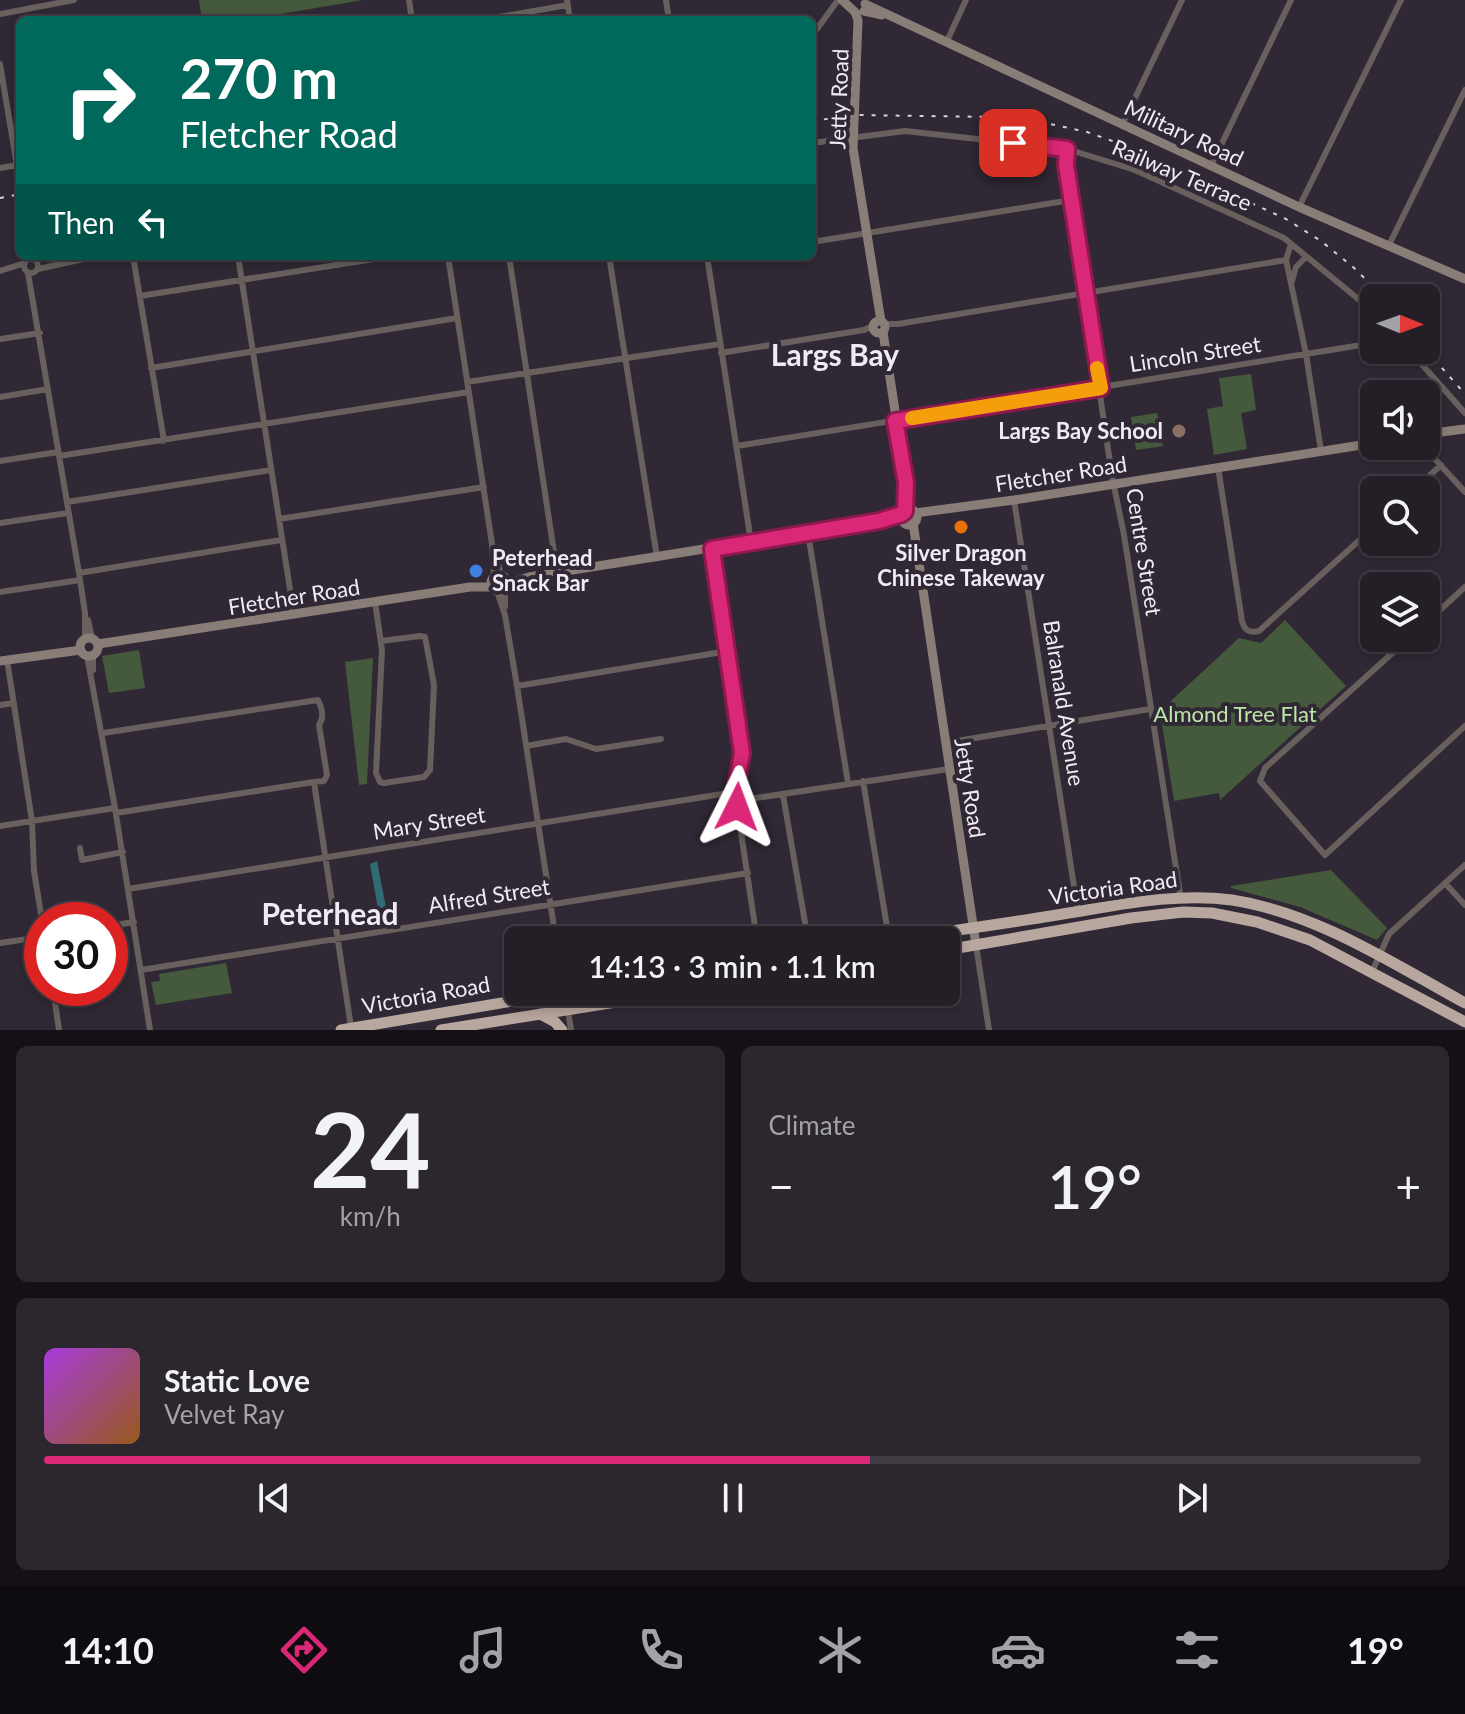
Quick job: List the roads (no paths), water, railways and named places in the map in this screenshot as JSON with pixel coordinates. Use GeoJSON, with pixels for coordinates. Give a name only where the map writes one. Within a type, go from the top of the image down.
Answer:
{"type":"FeatureCollection","features":[{"type":"Feature","properties":{"kind":"highway","name":"Victoria Road"},"geometry":{"type":"LineString","coordinates":[[960,930],[1181,898],[1232,900],[1310,923],[1465,1003]]}},
{"type":"Feature","properties":{"kind":"highway","name":"Victoria Road"},"geometry":{"type":"LineString","coordinates":[[960,948],[1131,918],[1183,912],[1212,913],[1283,929],[1323,946],[1465,1022]]}},
{"type":"Feature","properties":{"kind":"highway","name":"Victoria Road"},"geometry":{"type":"LineString","coordinates":[[348,1029],[504,1002]]}},
{"type":"Feature","properties":{"kind":"highway","name":"Victoria Road"},"geometry":{"type":"LineString","coordinates":[[441,1030],[593,1006]]}},
{"type":"Feature","properties":{"kind":"highway"},"geometry":{"type":"LineString","coordinates":[[540,1014],[562,1030]]}},
{"type":"Feature","properties":{"kind":"street"},"geometry":{"type":"LineString","coordinates":[[0,14],[74,0]]}},
{"type":"Feature","properties":{"kind":"street"},"geometry":{"type":"LineString","coordinates":[[946,43],[966,0]]}},
{"type":"Feature","properties":{"kind":"street"},"geometry":{"type":"LineString","coordinates":[[1123,123],[1182,0]]}},
{"type":"Feature","properties":{"kind":"street"},"geometry":{"type":"LineString","coordinates":[[1211,166],[1291,0]]}},
{"type":"Feature","properties":{"kind":"street"},"geometry":{"type":"LineString","coordinates":[[1299,207],[1401,0]]}},
{"type":"Feature","properties":{"kind":"street"},"geometry":{"type":"LineString","coordinates":[[501,16],[567,2]]}},
{"type":"Feature","properties":{"kind":"street"},"geometry":{"type":"LineString","coordinates":[[816,33],[854,5]]}},
{"type":"Feature","properties":{"kind":"street","name":"Military Road"},"geometry":{"type":"LineString","coordinates":[[854,5],[889,16],[1299,207],[1465,279]]}},
{"type":"Feature","properties":{"kind":"street","name":"Jetty Road"},"geometry":{"type":"LineString","coordinates":[[854,5],[859,31],[854,159],[867,234],[877,328],[884,348],[906,483],[989,1030]]}},
{"type":"Feature","properties":{"kind":"street"},"geometry":{"type":"LineString","coordinates":[[0,64],[16,150]]}},
{"type":"Feature","properties":{"kind":"street"},"geometry":{"type":"LineString","coordinates":[[1389,245],[1465,90]]}},
{"type":"Feature","properties":{"kind":"street","name":"Railway Terrace"},"geometry":{"type":"LineString","coordinates":[[816,143],[840,137],[905,131],[1067,149],[1135,170],[1284,238],[1360,301]]}},
{"type":"Feature","properties":{"kind":"street","name":"Centre Street"},"geometry":{"type":"LineString","coordinates":[[1067,149],[1071,200],[1183,912]]}},
{"type":"Feature","properties":{"kind":"street"},"geometry":{"type":"LineString","coordinates":[[816,241],[1071,200]]}},
{"type":"Feature","properties":{"kind":"street"},"geometry":{"type":"LineString","coordinates":[[1291,244],[1286,260],[1306,354],[1321,451]]}},
{"type":"Feature","properties":{"kind":"street"},"geometry":{"type":"LineString","coordinates":[[1292,281],[1296,267],[1306,257]]}},
{"type":"Feature","properties":{"kind":"street"},"geometry":{"type":"LineString","coordinates":[[0,272],[31,264],[74,260]]}},
{"type":"Feature","properties":{"kind":"street"},"geometry":{"type":"LineString","coordinates":[[134,260],[164,441]]}},
{"type":"Feature","properties":{"kind":"street"},"geometry":{"type":"LineString","coordinates":[[239,260],[294,615]]}},
{"type":"Feature","properties":{"kind":"street"},"geometry":{"type":"LineString","coordinates":[[140,296],[368,260]]}},
{"type":"Feature","properties":{"kind":"street"},"geometry":{"type":"LineString","coordinates":[[449,260],[554,926]]}},
{"type":"Feature","properties":{"kind":"street"},"geometry":{"type":"LineString","coordinates":[[510,260],[557,572]]}},
{"type":"Feature","properties":{"kind":"street"},"geometry":{"type":"LineString","coordinates":[[610,260],[657,557]]}},
{"type":"Feature","properties":{"kind":"street"},"geometry":{"type":"LineString","coordinates":[[707,260],[751,542]]}},
{"type":"Feature","properties":{"kind":"street"},"geometry":{"type":"LineString","coordinates":[[721,353],[1286,260]]}},
{"type":"Feature","properties":{"kind":"street"},"geometry":{"type":"LineString","coordinates":[[31,264],[150,1030]]}},
{"type":"Feature","properties":{"kind":"street"},"geometry":{"type":"LineString","coordinates":[[151,368],[457,318]]}},
{"type":"Feature","properties":{"kind":"street"},"geometry":{"type":"LineString","coordinates":[[0,339],[40,333]]}},
{"type":"Feature","properties":{"kind":"street"},"geometry":{"type":"LineString","coordinates":[[467,382],[720,344]]}},
{"type":"Feature","properties":{"kind":"street","name":"Lincoln Street"},"geometry":{"type":"LineString","coordinates":[[737,446],[1360,345]]}},
{"type":"Feature","properties":{"kind":"street"},"geometry":{"type":"LineString","coordinates":[[1421,364],[1465,413]]}},
{"type":"Feature","properties":{"kind":"street"},"geometry":{"type":"LineString","coordinates":[[0,397],[48,389]]}},
{"type":"Feature","properties":{"kind":"street"},"geometry":{"type":"LineString","coordinates":[[0,461],[164,441],[469,392]]}},
{"type":"Feature","properties":{"kind":"street"},"geometry":{"type":"LineString","coordinates":[[1440,432],[1465,429]]}},
{"type":"Feature","properties":{"kind":"street","name":"Fletcher Road"},"geometry":{"type":"LineString","coordinates":[[4,661],[1360,445]]}},
{"type":"Feature","properties":{"kind":"street"},"geometry":{"type":"LineString","coordinates":[[1436,460],[1465,492]]}},
{"type":"Feature","properties":{"kind":"street"},"geometry":{"type":"LineString","coordinates":[[1429,476],[1441,465]]}},
{"type":"Feature","properties":{"kind":"street"},"geometry":{"type":"LineString","coordinates":[[1218,467],[1242,621],[1248,631],[1259,631],[1360,540]]}},
{"type":"Feature","properties":{"kind":"street"},"geometry":{"type":"LineString","coordinates":[[67,502],[271,470]]}},
{"type":"Feature","properties":{"kind":"street"},"geometry":{"type":"LineString","coordinates":[[279,519],[484,487]]}},
{"type":"Feature","properties":{"kind":"street","name":"Balranald Avenue"},"geometry":{"type":"LineString","coordinates":[[1014,500],[1078,912]]}},
{"type":"Feature","properties":{"kind":"street"},"geometry":{"type":"LineString","coordinates":[[0,523],[68,513]]}},
{"type":"Feature","properties":{"kind":"street"},"geometry":{"type":"LineString","coordinates":[[808,533],[848,783]]}},
{"type":"Feature","properties":{"kind":"street"},"geometry":{"type":"LineString","coordinates":[[0,592],[281,540]]}},
{"type":"Feature","properties":{"kind":"street"},"geometry":{"type":"LineString","coordinates":[[712,549],[742,753],[735,792],[755,926]]}},
{"type":"Feature","properties":{"kind":"street"},"geometry":{"type":"LineString","coordinates":[[1440,610],[1465,587]]}},
{"type":"Feature","properties":{"kind":"street"},"geometry":{"type":"LineString","coordinates":[[375,602],[381,641],[376,773],[380,782],[384,783],[424,777],[430,770],[434,685],[425,637],[381,641]]}},
{"type":"Feature","properties":{"kind":"street"},"geometry":{"type":"LineString","coordinates":[[517,686],[728,651]]}},
{"type":"Feature","properties":{"kind":"street"},"geometry":{"type":"LineString","coordinates":[[1393,652],[1265,768],[1260,776],[1264,788],[1325,855],[1465,726]]}},
{"type":"Feature","properties":{"kind":"street"},"geometry":{"type":"LineString","coordinates":[[4,661],[14,703],[32,821],[39,902]]}},
{"type":"Feature","properties":{"kind":"street"},"geometry":{"type":"LineString","coordinates":[[0,826],[324,781],[327,775],[319,725],[322,708],[318,700],[103,733]]}},
{"type":"Feature","properties":{"kind":"street"},"geometry":{"type":"LineString","coordinates":[[0,705],[14,703]]}},
{"type":"Feature","properties":{"kind":"street"},"geometry":{"type":"LineString","coordinates":[[945,743],[1150,709]]}},
{"type":"Feature","properties":{"kind":"street"},"geometry":{"type":"LineString","coordinates":[[526,746],[566,739],[596,749],[661,739]]}},
{"type":"Feature","properties":{"kind":"street"},"geometry":{"type":"LineString","coordinates":[[736,801],[949,769]]}},
{"type":"Feature","properties":{"kind":"street"},"geometry":{"type":"LineString","coordinates":[[863,781],[887,926]]}},
{"type":"Feature","properties":{"kind":"street"},"geometry":{"type":"LineString","coordinates":[[314,782],[327,858],[348,1029]]}},
{"type":"Feature","properties":{"kind":"street","name":"Mary Street"},"geometry":{"type":"LineString","coordinates":[[128,889],[735,792]]}},
{"type":"Feature","properties":{"kind":"street"},"geometry":{"type":"LineString","coordinates":[[783,795],[806,926]]}},
{"type":"Feature","properties":{"kind":"street"},"geometry":{"type":"LineString","coordinates":[[80,848],[82,860],[123,852]]}},
{"type":"Feature","properties":{"kind":"street"},"geometry":{"type":"LineString","coordinates":[[1372,972],[1389,934],[1465,865]]}},
{"type":"Feature","properties":{"kind":"street","name":"Alfred Street"},"geometry":{"type":"LineString","coordinates":[[141,970],[748,873]]}},
{"type":"Feature","properties":{"kind":"street"},"geometry":{"type":"LineString","coordinates":[[1445,883],[1465,905]]}},
{"type":"Feature","properties":{"kind":"street"},"geometry":{"type":"LineString","coordinates":[[128,923],[134,922]]}},
{"type":"Feature","properties":{"kind":"street"},"geometry":{"type":"LineString","coordinates":[[0,943],[24,940]]}},
{"type":"Feature","properties":{"kind":"street"},"geometry":{"type":"LineString","coordinates":[[56,1006],[59,1030]]}},
{"type":"Feature","properties":{"kind":"street"},"geometry":{"type":"LineString","coordinates":[[567,1006],[571,1030]]}},
{"type":"Feature","properties":{"kind":"water"},"geometry":{"type":"Polygon","coordinates":[[[377,861],[388,918],[380,920],[370,864],[377,861]]]}},
{"type":"Feature","properties":{"kind":"railway"},"geometry":{"type":"LineString","coordinates":[[816,120],[856,115],[995,117],[1041,122],[1087,132],[1132,148],[1286,219],[1321,241],[1371,284]]}},
{"type":"Feature","properties":{"kind":"railway"},"geometry":{"type":"LineString","coordinates":[[0,198],[16,195]]}},
{"type":"Feature","properties":{"kind":"railway"},"geometry":{"type":"LineString","coordinates":[[1438,364],[1465,394]]}},
{"type":"Feature","properties":{"kind":"place","name":"Largs Bay School"},"geometry":{"type":"Point","coordinates":[1179,431]}},
{"type":"Feature","properties":{"kind":"place","name":"Silver Dragon Chinese Takeway"},"geometry":{"type":"Point","coordinates":[961,527]}},
{"type":"Feature","properties":{"kind":"place","name":"Peterhead Snack Bar"},"geometry":{"type":"Point","coordinates":[476,571]}},
{"type":"Feature","properties":{"kind":"district","name":"Largs Bay"},"geometry":{"type":"Point","coordinates":[835,356]}},
{"type":"Feature","properties":{"kind":"district","name":"Peterhead"},"geometry":{"type":"Point","coordinates":[330,915]}},
{"type":"Feature","properties":{"kind":"park label","name":"Almond Tree Flat"},"geometry":{"type":"Point","coordinates":[1235,714]}}]}
